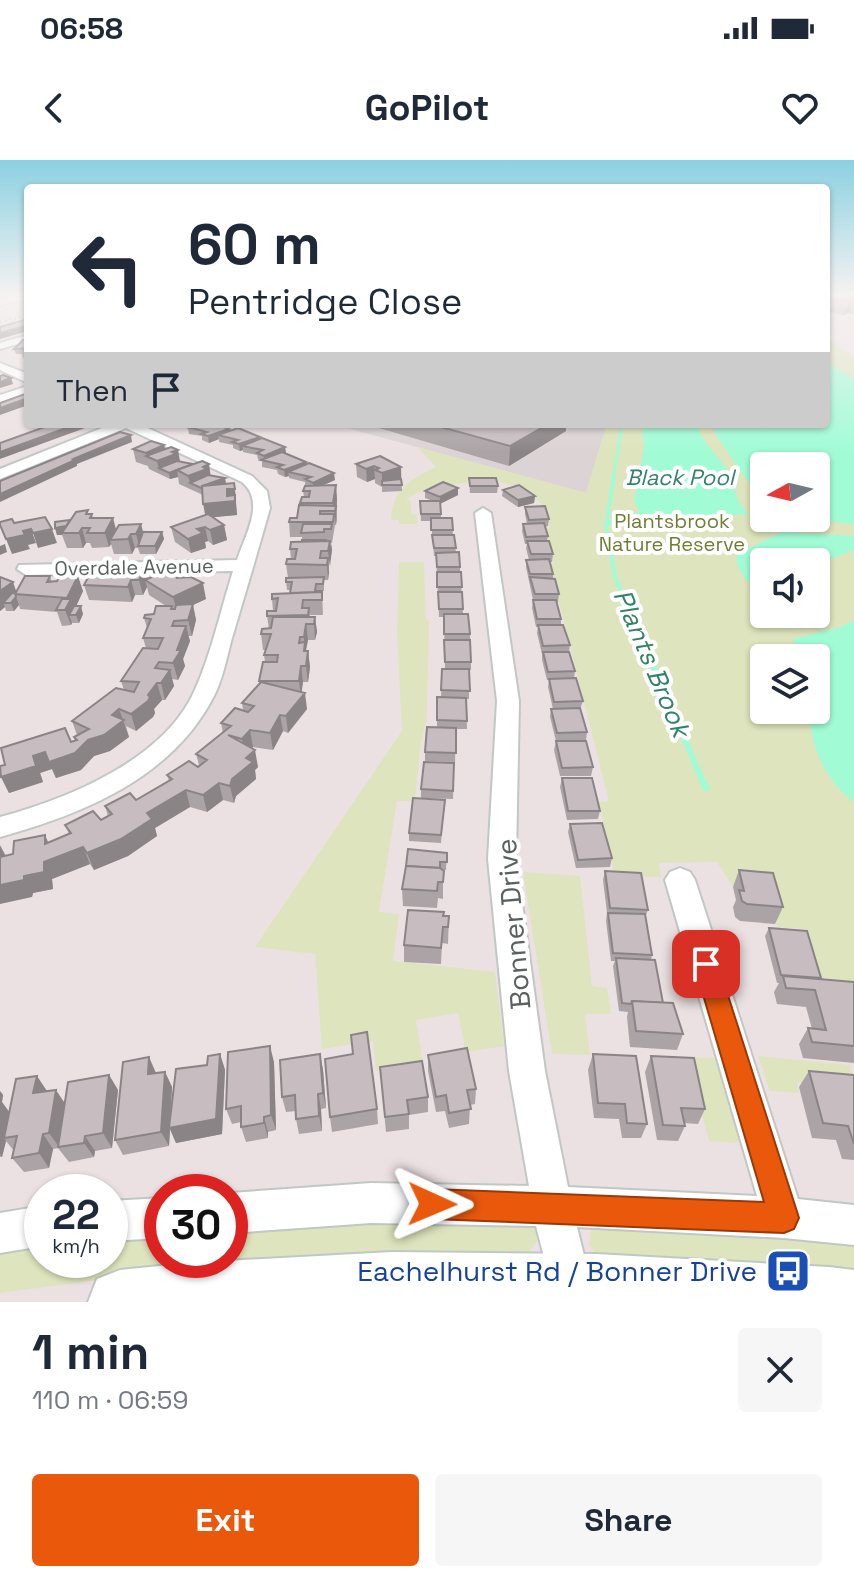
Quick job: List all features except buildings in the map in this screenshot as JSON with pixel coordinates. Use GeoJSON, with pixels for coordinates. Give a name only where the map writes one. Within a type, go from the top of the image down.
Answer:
{"type":"FeatureCollection","features":[{"type":"Feature","properties":{"kind":"main road"},"geometry":{"type":"LineString","coordinates":[[120,1302],[188,1294],[375,1282],[570,1284],[852,1302]]}},
{"type":"Feature","properties":{"kind":"street"},"geometry":{"type":"LineString","coordinates":[[0,366],[24,377]]}},
{"type":"Feature","properties":{"kind":"street"},"geometry":{"type":"LineString","coordinates":[[0,399],[24,391]]}},
{"type":"Feature","properties":{"kind":"street"},"geometry":{"type":"LineString","coordinates":[[0,474],[116,428]]}},
{"type":"Feature","properties":{"kind":"street"},"geometry":{"type":"LineString","coordinates":[[0,827],[59,811],[95,795],[126,776],[155,754],[189,721],[204,695],[262,508],[259,488],[247,479],[135,428]]}},
{"type":"Feature","properties":{"kind":"street","name":"Bonner Drive"},"geometry":{"type":"LineString","coordinates":[[483,513],[508,701],[502,859],[527,1071],[570,1284]]}},
{"type":"Feature","properties":{"kind":"street","name":"Overdale Avenue"},"geometry":{"type":"LineString","coordinates":[[26,569],[242,565]]}},
{"type":"Feature","properties":{"kind":"street"},"geometry":{"type":"LineString","coordinates":[[680,880],[784,1218]]}},
{"type":"Feature","properties":{"kind":"street"},"geometry":{"type":"LineString","coordinates":[[248,1212],[371,1203],[554,1206],[784,1218],[854,1225]]}},
{"type":"Feature","properties":{"kind":"street"},"geometry":{"type":"LineString","coordinates":[[0,1233],[24,1229]]}},
{"type":"Feature","properties":{"kind":"shaded area"},"geometry":{"type":"Polygon","coordinates":[[[347,428],[606,428],[586,493],[347,428]]]}},
{"type":"Feature","properties":{"kind":"green space","name":"Plantsbrook Nature Reserve"},"geometry":{"type":"Polygon","coordinates":[[[830,347],[840,347],[854,357],[854,996],[824,994],[807,929],[777,927],[766,890],[733,887],[717,862],[659,863],[661,877],[615,877],[599,802],[609,801],[552,574],[550,564],[554,563],[545,529],[550,528],[545,510],[536,498],[508,484],[475,482],[431,492],[424,489],[406,499],[411,501],[411,514],[417,515],[417,524],[399,524],[399,520],[391,520],[399,493],[404,486],[436,467],[417,447],[586,493],[606,428],[830,428],[830,347]]]}},
{"type":"Feature","properties":{"kind":"green space"},"geometry":{"type":"Polygon","coordinates":[[[399,562],[424,562],[426,619],[429,620],[427,717],[420,747],[415,801],[397,801],[379,912],[399,914],[393,961],[495,972],[504,1046],[466,1052],[458,1013],[416,1020],[423,1063],[376,1071],[373,1041],[322,1049],[315,954],[255,947],[402,731],[397,632],[399,562]]]}},
{"type":"Feature","properties":{"kind":"green space"},"geometry":{"type":"Polygon","coordinates":[[[523,872],[580,876],[592,986],[607,988],[611,1014],[585,1014],[590,1055],[552,1054],[523,872]]]}},
{"type":"Feature","properties":{"kind":"green space"},"geometry":{"type":"Polygon","coordinates":[[[758,1056],[850,1065],[854,1088],[797,1082],[799,1093],[770,1091],[758,1056]]]}},
{"type":"Feature","properties":{"kind":"green space"},"geometry":{"type":"Polygon","coordinates":[[[687,1057],[716,1058],[740,1143],[709,1141],[687,1057]]]}},
{"type":"Feature","properties":{"kind":"green space"},"geometry":{"type":"Polygon","coordinates":[[[335,1217],[535,1225],[538,1240],[524,1259],[248,1271],[248,1223],[335,1217]]]}},
{"type":"Feature","properties":{"kind":"green space"},"geometry":{"type":"Polygon","coordinates":[[[591,1227],[854,1235],[854,1281],[600,1259],[589,1245],[591,1227]]]}},
{"type":"Feature","properties":{"kind":"green space"},"geometry":{"type":"Polygon","coordinates":[[[144,1231],[144,1275],[128,1276],[128,1232],[144,1231]]]}},
{"type":"Feature","properties":{"kind":"green space"},"geometry":{"type":"Polygon","coordinates":[[[24,1246],[24,1278],[114,1278],[0,1293],[0,1249],[24,1246]]]}},
{"type":"Feature","properties":{"kind":"water"},"geometry":{"type":"Polygon","coordinates":[[[830,364],[854,379],[854,524],[830,521],[830,452],[750,452],[750,484],[713,428],[830,428],[830,364]]]}},
{"type":"Feature","properties":{"kind":"water","name":"Black Pool"},"geometry":{"type":"Polygon","coordinates":[[[642,428],[699,428],[729,473],[739,503],[748,514],[658,522],[644,517],[634,502],[644,448],[642,428]]]}},
{"type":"Feature","properties":{"kind":"water"},"geometry":{"type":"Polygon","coordinates":[[[783,532],[854,536],[854,550],[830,559],[830,548],[750,548],[750,583],[739,567],[736,554],[783,532]]]}},
{"type":"Feature","properties":{"kind":"water"},"geometry":{"type":"Polygon","coordinates":[[[854,620],[854,802],[827,773],[816,749],[810,724],[830,724],[830,644],[795,644],[793,639],[840,627],[854,620]]]}},
{"type":"Feature","properties":{"kind":"waterway"},"geometry":{"type":"LineString","coordinates":[[613,478],[621,428]]}},
{"type":"Feature","properties":{"kind":"waterway"},"geometry":{"type":"LineString","coordinates":[[606,525],[614,476]]}},
{"type":"Feature","properties":{"kind":"waterway","name":"Plants Brook"},"geometry":{"type":"LineString","coordinates":[[606,525],[618,517],[642,514]]}},
{"type":"Feature","properties":{"kind":"waterway","name":"Plants Brook"},"geometry":{"type":"LineString","coordinates":[[606,525],[615,577],[630,613]]}},
{"type":"Feature","properties":{"kind":"waterway","name":"Plants Brook"},"geometry":{"type":"LineString","coordinates":[[630,611],[705,787]]}},
{"type":"Feature","properties":{"kind":"place","name":"Eachelhurst Rd / Bonner Drive"},"geometry":{"type":"Point","coordinates":[788,1271]}},
{"type":"Feature","properties":{"kind":"route"},"geometry":{"type":"LineString","coordinates":[[432,1204],[554,1206],[784,1218],[706,964]]}}]}
